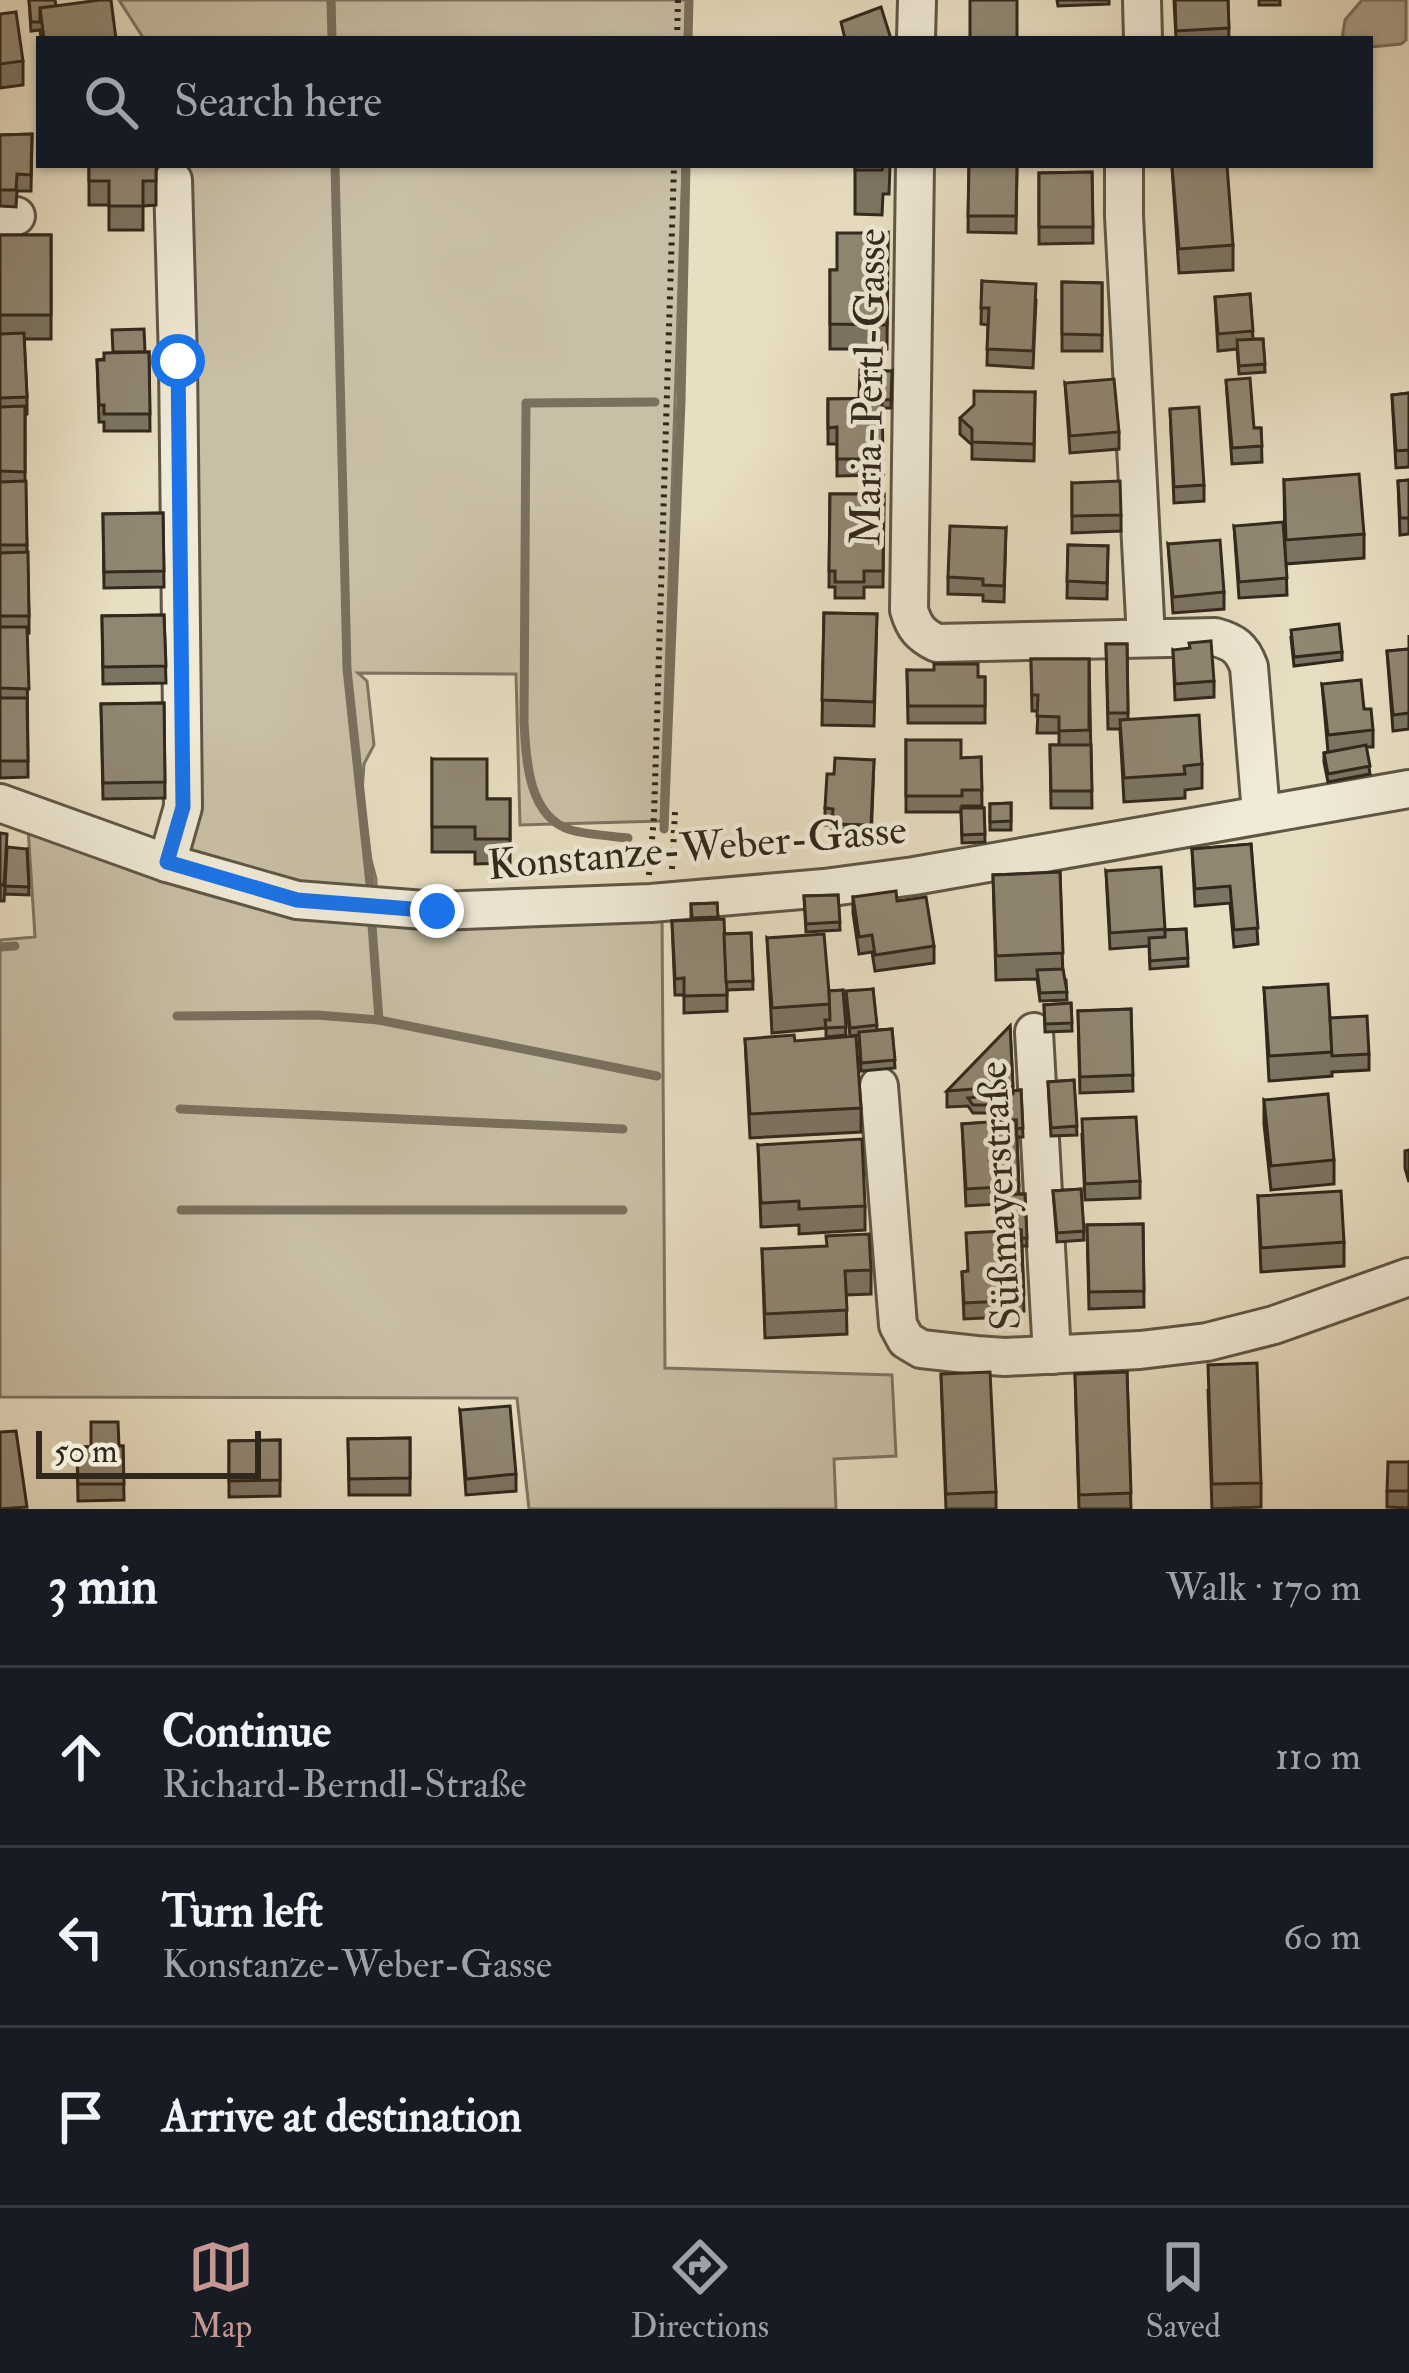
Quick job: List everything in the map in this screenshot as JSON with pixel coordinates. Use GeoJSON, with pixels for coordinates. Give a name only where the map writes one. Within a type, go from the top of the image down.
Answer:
{"type":"FeatureCollection","features":[{"type":"Feature","properties":{"kind":"street"},"geometry":{"type":"LineString","coordinates":[[916,36],[917,0]]}},
{"type":"Feature","properties":{"kind":"street"},"geometry":{"type":"LineString","coordinates":[[1142,0],[1143,36]]}},
{"type":"Feature","properties":{"kind":"street","name":"Maria-Pertl-Gasse"},"geometry":{"type":"LineString","coordinates":[[915,168],[909,610],[914,626],[938,643],[1146,638]]}},
{"type":"Feature","properties":{"kind":"street"},"geometry":{"type":"LineString","coordinates":[[1124,168],[1146,638],[1215,637],[1231,641],[1244,652],[1261,813]]}},
{"type":"Feature","properties":{"kind":"street"},"geometry":{"type":"LineString","coordinates":[[167,862],[183,807],[172,180]]}},
{"type":"Feature","properties":{"kind":"street","name":"Konstanze-Weber-Gasse"},"geometry":{"type":"LineString","coordinates":[[0,803],[167,862],[297,900],[407,910],[664,902],[787,892],[914,876],[1409,789]]}},
{"type":"Feature","properties":{"kind":"street","name":"Süßmayerstraße"},"geometry":{"type":"LineString","coordinates":[[1034,1032],[1052,1355]]}},
{"type":"Feature","properties":{"kind":"street","name":"Süßmayerstraße"},"geometry":{"type":"LineString","coordinates":[[879,1086],[898,1325],[906,1340],[920,1349],[1005,1357],[1207,1342],[1274,1325],[1409,1276]]}},
{"type":"Feature","properties":{"kind":"path"},"geometry":{"type":"LineString","coordinates":[[677,36],[678,0]]}},
{"type":"Feature","properties":{"kind":"path"},"geometry":{"type":"LineString","coordinates":[[664,902],[648,880],[674,168]]}},
{"type":"Feature","properties":{"kind":"path"},"geometry":{"type":"LineString","coordinates":[[664,902],[671,879],[675,812]]}},
{"type":"Feature","properties":{"kind":"shaded area"},"geometry":{"type":"Polygon","coordinates":[[[119,0],[688,0],[687,36],[142,36],[119,0]]]}},
{"type":"Feature","properties":{"kind":"shaded area"},"geometry":{"type":"Polygon","coordinates":[[[1362,0],[1406,0],[1406,40],[1373,47],[1373,36],[1342,36],[1345,20],[1362,0]]]}},
{"type":"Feature","properties":{"kind":"shaded area"},"geometry":{"type":"Polygon","coordinates":[[[186,168],[683,168],[661,821],[520,825],[516,674],[358,673],[367,681],[374,745],[364,764],[362,792],[376,879],[376,914],[662,911],[665,1368],[892,1375],[896,1456],[834,1459],[836,1509],[529,1509],[517,1398],[0,1397],[0,940],[35,937],[28,827],[186,883],[186,168]]]}},
{"type":"Feature","properties":{"kind":"building"},"geometry":{"type":"Polygon","coordinates":[[[29,0],[55,0],[56,6],[40,8],[40,22],[31,22],[29,0]]]}},
{"type":"Feature","properties":{"kind":"building"},"geometry":{"type":"Polygon","coordinates":[[[111,0],[116,36],[44,36],[40,8],[111,0]]]}},
{"type":"Feature","properties":{"kind":"building"},"geometry":{"type":"Polygon","coordinates":[[[970,0],[1017,0],[1017,36],[970,36],[970,0]]]}},
{"type":"Feature","properties":{"kind":"building"},"geometry":{"type":"Polygon","coordinates":[[[1175,0],[1228,0],[1229,28],[1176,31],[1175,0]]]}},
{"type":"Feature","properties":{"kind":"building"},"geometry":{"type":"Polygon","coordinates":[[[881,7],[890,36],[844,36],[841,22],[881,7]]]}},
{"type":"Feature","properties":{"kind":"building"},"geometry":{"type":"Polygon","coordinates":[[[16,12],[23,61],[0,64],[0,14],[16,12]]]}},
{"type":"Feature","properties":{"kind":"building"},"geometry":{"type":"Polygon","coordinates":[[[32,134],[31,175],[17,174],[16,190],[0,190],[0,135],[32,134]]]}},
{"type":"Feature","properties":{"kind":"building"},"geometry":{"type":"Polygon","coordinates":[[[89,168],[156,168],[156,181],[143,181],[143,206],[109,206],[109,181],[89,181],[89,168]]]}},
{"type":"Feature","properties":{"kind":"building"},"geometry":{"type":"Polygon","coordinates":[[[969,168],[1017,168],[1016,216],[968,216],[969,168]]]}},
{"type":"Feature","properties":{"kind":"building"},"geometry":{"type":"Polygon","coordinates":[[[1172,168],[1227,168],[1233,245],[1179,249],[1172,168]]]}},
{"type":"Feature","properties":{"kind":"building"},"geometry":{"type":"Polygon","coordinates":[[[1092,172],[1093,227],[1039,227],[1039,173],[1092,172]]]}},
{"type":"Feature","properties":{"kind":"building"},"geometry":{"type":"Polygon","coordinates":[[[837,233],[888,233],[887,325],[830,324],[830,270],[837,270],[837,233]]]}},
{"type":"Feature","properties":{"kind":"building"},"geometry":{"type":"Polygon","coordinates":[[[0,235],[51,235],[51,315],[0,315],[0,235]]]}},
{"type":"Feature","properties":{"kind":"building"},"geometry":{"type":"Polygon","coordinates":[[[982,281],[1036,284],[1033,351],[987,349],[989,308],[981,308],[982,281]]]}},
{"type":"Feature","properties":{"kind":"building"},"geometry":{"type":"Polygon","coordinates":[[[1062,282],[1102,283],[1102,335],[1062,334],[1062,282]]]}},
{"type":"Feature","properties":{"kind":"building"},"geometry":{"type":"Polygon","coordinates":[[[1250,294],[1253,331],[1218,334],[1215,297],[1250,294]]]}},
{"type":"Feature","properties":{"kind":"building"},"geometry":{"type":"Polygon","coordinates":[[[144,329],[145,352],[113,352],[112,330],[144,329]]]}},
{"type":"Feature","properties":{"kind":"building"},"geometry":{"type":"Polygon","coordinates":[[[24,333],[27,397],[0,398],[0,334],[24,333]]]}},
{"type":"Feature","properties":{"kind":"building"},"geometry":{"type":"Polygon","coordinates":[[[1263,339],[1265,364],[1239,366],[1237,340],[1263,339]]]}},
{"type":"Feature","properties":{"kind":"building"},"geometry":{"type":"Polygon","coordinates":[[[149,352],[150,414],[104,414],[104,405],[99,405],[97,360],[104,360],[104,353],[149,352]]]}},
{"type":"Feature","properties":{"kind":"building"},"geometry":{"type":"Polygon","coordinates":[[[860,370],[892,371],[891,400],[859,399],[860,370]]]}},
{"type":"Feature","properties":{"kind":"building"},"geometry":{"type":"Polygon","coordinates":[[[1250,378],[1254,428],[1261,428],[1262,446],[1232,448],[1226,380],[1250,378]]]}},
{"type":"Feature","properties":{"kind":"building"},"geometry":{"type":"Polygon","coordinates":[[[1114,379],[1119,432],[1070,436],[1065,383],[1114,379]]]}},
{"type":"Feature","properties":{"kind":"building"},"geometry":{"type":"Polygon","coordinates":[[[974,391],[1035,392],[1034,444],[972,442],[972,429],[960,418],[974,405],[974,391]]]}},
{"type":"Feature","properties":{"kind":"building"},"geometry":{"type":"Polygon","coordinates":[[[1409,393],[1409,450],[1396,451],[1392,395],[1409,393]]]}},
{"type":"Feature","properties":{"kind":"building"},"geometry":{"type":"Polygon","coordinates":[[[882,398],[883,459],[837,459],[837,427],[828,428],[828,399],[882,398]]]}},
{"type":"Feature","properties":{"kind":"building"},"geometry":{"type":"Polygon","coordinates":[[[25,406],[25,472],[0,471],[0,407],[25,406]]]}},
{"type":"Feature","properties":{"kind":"building"},"geometry":{"type":"Polygon","coordinates":[[[1199,407],[1204,485],[1174,487],[1170,409],[1199,407]]]}},
{"type":"Feature","properties":{"kind":"building"},"geometry":{"type":"Polygon","coordinates":[[[1359,474],[1364,534],[1286,540],[1284,480],[1359,474]]]}},
{"type":"Feature","properties":{"kind":"building"},"geometry":{"type":"Polygon","coordinates":[[[1409,480],[1409,518],[1400,518],[1398,481],[1409,480]]]}},
{"type":"Feature","properties":{"kind":"building"},"geometry":{"type":"Polygon","coordinates":[[[26,481],[27,545],[0,545],[0,482],[26,481]]]}},
{"type":"Feature","properties":{"kind":"building"},"geometry":{"type":"Polygon","coordinates":[[[1120,481],[1121,515],[1072,516],[1072,483],[1120,481]]]}},
{"type":"Feature","properties":{"kind":"building"},"geometry":{"type":"Polygon","coordinates":[[[830,494],[884,494],[883,571],[864,571],[864,582],[835,582],[835,571],[829,571],[830,494]]]}},
{"type":"Feature","properties":{"kind":"building"},"geometry":{"type":"Polygon","coordinates":[[[163,513],[164,571],[104,572],[103,514],[163,513]]]}},
{"type":"Feature","properties":{"kind":"building"},"geometry":{"type":"Polygon","coordinates":[[[1283,522],[1287,578],[1239,582],[1234,526],[1283,522]]]}},
{"type":"Feature","properties":{"kind":"building"},"geometry":{"type":"Polygon","coordinates":[[[950,526],[1006,528],[1004,586],[948,577],[950,526]]]}},
{"type":"Feature","properties":{"kind":"building"},"geometry":{"type":"Polygon","coordinates":[[[1220,540],[1224,592],[1173,597],[1168,544],[1220,540]]]}},
{"type":"Feature","properties":{"kind":"building"},"geometry":{"type":"Polygon","coordinates":[[[1068,545],[1108,546],[1107,583],[1067,581],[1068,545]]]}},
{"type":"Feature","properties":{"kind":"building"},"geometry":{"type":"Polygon","coordinates":[[[28,552],[29,616],[0,616],[0,553],[28,552]]]}},
{"type":"Feature","properties":{"kind":"building"},"geometry":{"type":"Polygon","coordinates":[[[824,613],[877,614],[874,702],[822,700],[824,613]]]}},
{"type":"Feature","properties":{"kind":"building"},"geometry":{"type":"Polygon","coordinates":[[[164,615],[166,666],[103,667],[102,616],[164,615]]]}},
{"type":"Feature","properties":{"kind":"building"},"geometry":{"type":"Polygon","coordinates":[[[1339,624],[1342,652],[1294,657],[1291,630],[1339,624]]]}},
{"type":"Feature","properties":{"kind":"building"},"geometry":{"type":"Polygon","coordinates":[[[0,627],[27,627],[29,689],[0,688],[0,627]]]}},
{"type":"Feature","properties":{"kind":"building"},"geometry":{"type":"Polygon","coordinates":[[[1211,641],[1214,681],[1175,684],[1173,650],[1211,641]]]}},
{"type":"Feature","properties":{"kind":"building"},"geometry":{"type":"Polygon","coordinates":[[[1106,644],[1127,644],[1128,713],[1108,713],[1106,644]]]}},
{"type":"Feature","properties":{"kind":"building"},"geometry":{"type":"Polygon","coordinates":[[[1409,649],[1409,713],[1393,715],[1387,651],[1409,649]]]}},
{"type":"Feature","properties":{"kind":"building"},"geometry":{"type":"Polygon","coordinates":[[[1031,659],[1089,659],[1089,730],[1059,731],[1059,717],[1037,716],[1031,659]]]}},
{"type":"Feature","properties":{"kind":"building"},"geometry":{"type":"Polygon","coordinates":[[[934,664],[978,664],[978,677],[985,677],[985,706],[908,706],[907,670],[934,670],[934,664]]]}},
{"type":"Feature","properties":{"kind":"building"},"geometry":{"type":"Polygon","coordinates":[[[1361,680],[1364,709],[1371,709],[1373,730],[1328,735],[1322,684],[1361,680]]]}},
{"type":"Feature","properties":{"kind":"building"},"geometry":{"type":"Polygon","coordinates":[[[0,698],[27,698],[28,761],[0,761],[0,698]]]}},
{"type":"Feature","properties":{"kind":"building"},"geometry":{"type":"Polygon","coordinates":[[[164,703],[165,782],[103,783],[101,704],[164,703]]]}},
{"type":"Feature","properties":{"kind":"building"},"geometry":{"type":"Polygon","coordinates":[[[1199,715],[1202,764],[1184,766],[1185,774],[1124,778],[1120,720],[1199,715]]]}},
{"type":"Feature","properties":{"kind":"building"},"geometry":{"type":"Polygon","coordinates":[[[906,740],[961,740],[961,758],[981,757],[982,790],[962,790],[962,796],[906,796],[906,740]]]}},
{"type":"Feature","properties":{"kind":"building"},"geometry":{"type":"Polygon","coordinates":[[[1050,745],[1091,745],[1092,791],[1051,791],[1050,745]]]}},
{"type":"Feature","properties":{"kind":"building"},"geometry":{"type":"Polygon","coordinates":[[[1366,745],[1370,766],[1328,774],[1324,753],[1366,745]]]}},
{"type":"Feature","properties":{"kind":"building"},"geometry":{"type":"Polygon","coordinates":[[[835,758],[874,760],[871,825],[832,824],[833,809],[825,808],[827,774],[834,774],[835,758]]]}},
{"type":"Feature","properties":{"kind":"building"},"geometry":{"type":"Polygon","coordinates":[[[432,759],[487,759],[487,799],[510,799],[510,839],[475,839],[475,827],[432,827],[432,759]]]}},
{"type":"Feature","properties":{"kind":"building"},"geometry":{"type":"Polygon","coordinates":[[[1011,803],[1011,821],[990,822],[990,804],[1011,803]]]}},
{"type":"Feature","properties":{"kind":"building"},"geometry":{"type":"Polygon","coordinates":[[[961,808],[984,808],[985,834],[962,835],[961,808]]]}},
{"type":"Feature","properties":{"kind":"building"},"geometry":{"type":"Polygon","coordinates":[[[0,833],[7,834],[4,885],[0,885],[0,833]]]}},
{"type":"Feature","properties":{"kind":"building"},"geometry":{"type":"Polygon","coordinates":[[[1251,844],[1258,928],[1234,930],[1230,886],[1195,889],[1192,849],[1251,844]]]}},
{"type":"Feature","properties":{"kind":"building"},"geometry":{"type":"Polygon","coordinates":[[[7,847],[27,849],[29,887],[5,886],[7,847]]]}},
{"type":"Feature","properties":{"kind":"building"},"geometry":{"type":"Polygon","coordinates":[[[1161,867],[1165,929],[1110,933],[1106,871],[1161,867]]]}},
{"type":"Feature","properties":{"kind":"building"},"geometry":{"type":"Polygon","coordinates":[[[1060,872],[1063,953],[996,956],[993,875],[1060,872]]]}},
{"type":"Feature","properties":{"kind":"building"},"geometry":{"type":"Polygon","coordinates":[[[896,891],[897,901],[926,897],[934,946],[875,955],[872,935],[859,937],[853,897],[896,891]]]}},
{"type":"Feature","properties":{"kind":"building"},"geometry":{"type":"Polygon","coordinates":[[[838,895],[840,922],[806,924],[804,896],[838,895]]]}},
{"type":"Feature","properties":{"kind":"building"},"geometry":{"type":"Polygon","coordinates":[[[717,903],[718,917],[692,918],[691,904],[717,903]]]}},
{"type":"Feature","properties":{"kind":"building"},"geometry":{"type":"Polygon","coordinates":[[[724,919],[727,995],[684,996],[684,978],[675,979],[672,921],[724,919]]]}},
{"type":"Feature","properties":{"kind":"building"},"geometry":{"type":"Polygon","coordinates":[[[1186,929],[1188,958],[1150,961],[1149,938],[1165,937],[1165,930],[1186,929]]]}},
{"type":"Feature","properties":{"kind":"building"},"geometry":{"type":"Polygon","coordinates":[[[751,933],[753,981],[726,982],[724,934],[751,933]]]}},
{"type":"Feature","properties":{"kind":"building"},"geometry":{"type":"Polygon","coordinates":[[[824,934],[830,1004],[772,1008],[767,938],[824,934]]]}},
{"type":"Feature","properties":{"kind":"building"},"geometry":{"type":"Polygon","coordinates":[[[1063,969],[1067,992],[1040,993],[1037,970],[1063,969]]]}},
{"type":"Feature","properties":{"kind":"building"},"geometry":{"type":"Polygon","coordinates":[[[1328,984],[1332,1052],[1269,1056],[1264,988],[1328,984]]]}},
{"type":"Feature","properties":{"kind":"building"},"geometry":{"type":"Polygon","coordinates":[[[873,989],[877,1025],[850,1028],[846,991],[873,989]]]}},
{"type":"Feature","properties":{"kind":"building"},"geometry":{"type":"Polygon","coordinates":[[[843,990],[846,1027],[826,1028],[829,991],[843,990]]]}},
{"type":"Feature","properties":{"kind":"building"},"geometry":{"type":"Polygon","coordinates":[[[1071,1003],[1072,1023],[1045,1024],[1044,1005],[1071,1003]]]}},
{"type":"Feature","properties":{"kind":"building"},"geometry":{"type":"Polygon","coordinates":[[[1131,1009],[1133,1075],[1080,1077],[1078,1011],[1131,1009]]]}},
{"type":"Feature","properties":{"kind":"building"},"geometry":{"type":"Polygon","coordinates":[[[1367,1016],[1369,1054],[1332,1056],[1330,1018],[1367,1016]]]}},
{"type":"Feature","properties":{"kind":"building"},"geometry":{"type":"Polygon","coordinates":[[[1010,1026],[1013,1086],[947,1091],[1010,1026]]]}},
{"type":"Feature","properties":{"kind":"building"},"geometry":{"type":"Polygon","coordinates":[[[892,1029],[895,1060],[861,1063],[859,1032],[892,1029]]]}},
{"type":"Feature","properties":{"kind":"building"},"geometry":{"type":"Polygon","coordinates":[[[794,1035],[795,1041],[856,1036],[861,1108],[750,1114],[745,1039],[794,1035]]]}},
{"type":"Feature","properties":{"kind":"building"},"geometry":{"type":"Polygon","coordinates":[[[1074,1080],[1077,1126],[1051,1128],[1048,1082],[1074,1080]]]}},
{"type":"Feature","properties":{"kind":"building"},"geometry":{"type":"Polygon","coordinates":[[[1021,1090],[1023,1128],[1016,1129],[1016,1120],[996,1122],[995,1105],[973,1105],[968,1098],[1013,1094],[1021,1090]]]}},
{"type":"Feature","properties":{"kind":"building"},"geometry":{"type":"Polygon","coordinates":[[[1328,1094],[1334,1160],[1271,1166],[1264,1100],[1328,1094]]]}},
{"type":"Feature","properties":{"kind":"building"},"geometry":{"type":"Polygon","coordinates":[[[1136,1117],[1140,1181],[1085,1184],[1082,1119],[1136,1117]]]}},
{"type":"Feature","properties":{"kind":"building"},"geometry":{"type":"Polygon","coordinates":[[[1016,1120],[1019,1186],[966,1189],[962,1124],[1016,1120]]]}},
{"type":"Feature","properties":{"kind":"building"},"geometry":{"type":"Polygon","coordinates":[[[862,1139],[865,1206],[799,1209],[799,1201],[761,1203],[758,1145],[862,1139]]]}},
{"type":"Feature","properties":{"kind":"building"},"geometry":{"type":"Polygon","coordinates":[[[1081,1189],[1084,1231],[1057,1233],[1053,1191],[1081,1189]]]}},
{"type":"Feature","properties":{"kind":"building"},"geometry":{"type":"Polygon","coordinates":[[[1341,1191],[1344,1242],[1261,1248],[1258,1196],[1341,1191]]]}},
{"type":"Feature","properties":{"kind":"building"},"geometry":{"type":"Polygon","coordinates":[[[1025,1194],[1027,1238],[1021,1238],[1021,1230],[1000,1231],[998,1195],[1025,1194]]]}},
{"type":"Feature","properties":{"kind":"building"},"geometry":{"type":"Polygon","coordinates":[[[1143,1224],[1144,1291],[1089,1292],[1087,1225],[1143,1224]]]}},
{"type":"Feature","properties":{"kind":"building"},"geometry":{"type":"Polygon","coordinates":[[[1021,1230],[1024,1294],[1006,1295],[1006,1301],[964,1303],[966,1233],[1021,1230]]]}},
{"type":"Feature","properties":{"kind":"building"},"geometry":{"type":"Polygon","coordinates":[[[869,1234],[871,1270],[845,1271],[847,1310],[765,1314],[762,1249],[827,1246],[826,1236],[869,1234]]]}},
{"type":"Feature","properties":{"kind":"building"},"geometry":{"type":"Polygon","coordinates":[[[1257,1363],[1261,1483],[1212,1484],[1208,1365],[1257,1363]]]}},
{"type":"Feature","properties":{"kind":"building"},"geometry":{"type":"Polygon","coordinates":[[[990,1372],[996,1492],[946,1494],[941,1374],[990,1372]]]}},
{"type":"Feature","properties":{"kind":"building"},"geometry":{"type":"Polygon","coordinates":[[[1127,1372],[1131,1493],[1079,1495],[1075,1374],[1127,1372]]]}},
{"type":"Feature","properties":{"kind":"building"},"geometry":{"type":"Polygon","coordinates":[[[510,1406],[516,1474],[466,1479],[460,1410],[510,1406]]]}},
{"type":"Feature","properties":{"kind":"building"},"geometry":{"type":"Polygon","coordinates":[[[91,1422],[118,1422],[124,1484],[78,1484],[77,1447],[91,1447],[91,1422]]]}},
{"type":"Feature","properties":{"kind":"building"},"geometry":{"type":"Polygon","coordinates":[[[16,1431],[27,1507],[0,1509],[0,1432],[16,1431]]]}},
{"type":"Feature","properties":{"kind":"building"},"geometry":{"type":"Polygon","coordinates":[[[410,1438],[410,1478],[349,1479],[348,1439],[410,1438]]]}},
{"type":"Feature","properties":{"kind":"building"},"geometry":{"type":"Polygon","coordinates":[[[280,1440],[280,1480],[229,1481],[229,1441],[280,1440]]]}},
{"type":"Feature","properties":{"kind":"building"},"geometry":{"type":"Polygon","coordinates":[[[1388,1462],[1409,1462],[1409,1491],[1387,1491],[1388,1462]]]}},
{"type":"Feature","properties":{"kind":"waterway"},"geometry":{"type":"LineString","coordinates":[[331,0],[332,36]]}},
{"type":"Feature","properties":{"kind":"waterway"},"geometry":{"type":"LineString","coordinates":[[688,36],[689,0]]}},
{"type":"Feature","properties":{"kind":"waterway"},"geometry":{"type":"LineString","coordinates":[[335,168],[347,669],[370,884]]}},
{"type":"Feature","properties":{"kind":"waterway"},"geometry":{"type":"LineString","coordinates":[[664,829],[686,168]]}},
{"type":"Feature","properties":{"kind":"waterway"},"geometry":{"type":"LineString","coordinates":[[628,838],[578,832],[557,823],[546,813],[532,785],[524,722],[526,403],[655,402]]}},
{"type":"Feature","properties":{"kind":"waterway"},"geometry":{"type":"LineString","coordinates":[[372,925],[379,1020]]}},
{"type":"Feature","properties":{"kind":"waterway"},"geometry":{"type":"LineString","coordinates":[[0,947],[15,946]]}},
{"type":"Feature","properties":{"kind":"waterway"},"geometry":{"type":"LineString","coordinates":[[177,1016],[317,1015],[379,1020],[657,1076]]}},
{"type":"Feature","properties":{"kind":"waterway"},"geometry":{"type":"LineString","coordinates":[[180,1109],[623,1129]]}},
{"type":"Feature","properties":{"kind":"waterway"},"geometry":{"type":"LineString","coordinates":[[181,1210],[623,1210]]}},
{"type":"Feature","properties":{"kind":"route"},"geometry":{"type":"LineString","coordinates":[[178,361],[183,807],[167,862],[297,900],[437,911]]}}]}
